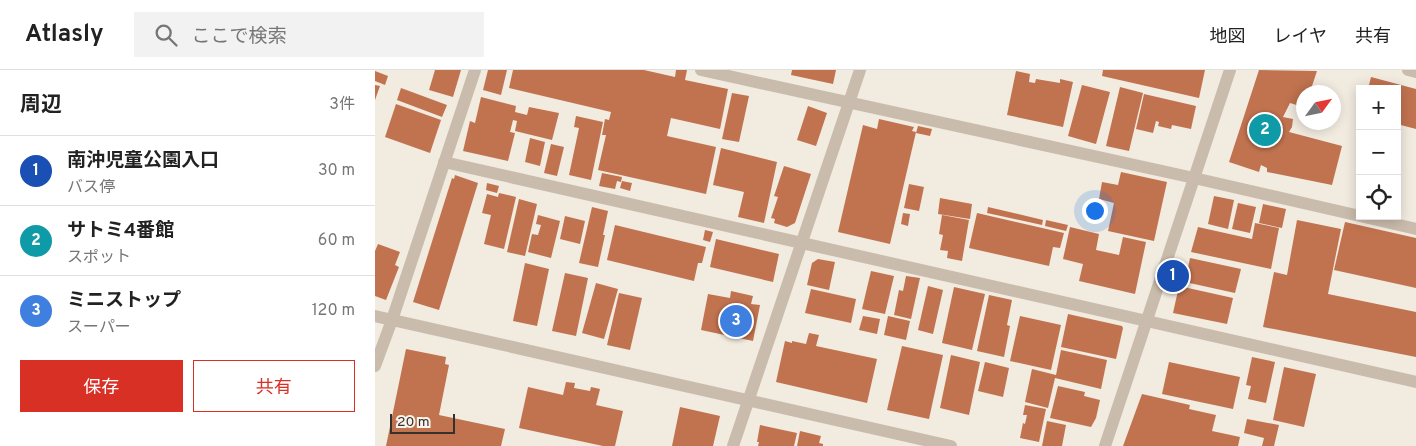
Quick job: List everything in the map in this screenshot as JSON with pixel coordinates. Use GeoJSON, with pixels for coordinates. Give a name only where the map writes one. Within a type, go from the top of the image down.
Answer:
{"type":"FeatureCollection","features":[{"type":"Feature","properties":{"kind":"street"},"geometry":{"type":"LineString","coordinates":[[375,366],[475,70]]}},
{"type":"Feature","properties":{"kind":"street"},"geometry":{"type":"LineString","coordinates":[[701,70],[1356,215]]}},
{"type":"Feature","properties":{"kind":"street"},"geometry":{"type":"LineString","coordinates":[[733,446],[860,70]]}},
{"type":"Feature","properties":{"kind":"street"},"geometry":{"type":"LineString","coordinates":[[1105,446],[1230,70]]}},
{"type":"Feature","properties":{"kind":"street"},"geometry":{"type":"LineString","coordinates":[[1408,70],[1416,72]]}},
{"type":"Feature","properties":{"kind":"street"},"geometry":{"type":"LineString","coordinates":[[444,162],[1416,382]]}},
{"type":"Feature","properties":{"kind":"street"},"geometry":{"type":"LineString","coordinates":[[1377,220],[1416,229]]}},
{"type":"Feature","properties":{"kind":"street"},"geometry":{"type":"LineString","coordinates":[[375,316],[951,446]]}},
{"type":"Feature","properties":{"kind":"building"},"geometry":{"type":"Polygon","coordinates":[[[435,70],[461,70],[453,97],[429,90],[435,70]]]}},
{"type":"Feature","properties":{"kind":"building"},"geometry":{"type":"Polygon","coordinates":[[[488,70],[507,70],[501,95],[483,90],[488,70]]]}},
{"type":"Feature","properties":{"kind":"building"},"geometry":{"type":"Polygon","coordinates":[[[513,70],[644,70],[675,77],[676,70],[687,70],[685,80],[728,89],[720,129],[671,118],[667,136],[716,147],[706,194],[598,170],[606,135],[602,135],[605,119],[609,120],[611,112],[509,88],[513,70]]]}},
{"type":"Feature","properties":{"kind":"building"},"geometry":{"type":"Polygon","coordinates":[[[792,70],[836,70],[833,84],[791,75],[792,70]]]}},
{"type":"Feature","properties":{"kind":"building"},"geometry":{"type":"Polygon","coordinates":[[[1103,70],[1205,70],[1199,98],[1102,76],[1103,70]]]}},
{"type":"Feature","properties":{"kind":"building"},"geometry":{"type":"Polygon","coordinates":[[[1259,70],[1317,71],[1312,85],[1296,85],[1296,105],[1290,103],[1283,117],[1293,119],[1289,132],[1342,146],[1332,185],[1267,172],[1267,168],[1261,165],[1259,172],[1229,162],[1259,70]]]}},
{"type":"Feature","properties":{"kind":"building"},"geometry":{"type":"Polygon","coordinates":[[[375,71],[388,76],[385,85],[375,81],[375,71]]]}},
{"type":"Feature","properties":{"kind":"building"},"geometry":{"type":"Polygon","coordinates":[[[1016,71],[1030,74],[1029,82],[1035,83],[1036,79],[1060,83],[1060,79],[1073,82],[1063,127],[1007,115],[1016,71]]]}},
{"type":"Feature","properties":{"kind":"building"},"geometry":{"type":"Polygon","coordinates":[[[1371,77],[1401,85],[1369,85],[1371,77]]]}},
{"type":"Feature","properties":{"kind":"building"},"geometry":{"type":"Polygon","coordinates":[[[375,85],[380,86],[375,100],[375,85]]]}},
{"type":"Feature","properties":{"kind":"building"},"geometry":{"type":"Polygon","coordinates":[[[1082,85],[1110,92],[1096,144],[1068,136],[1082,85]]]}},
{"type":"Feature","properties":{"kind":"building"},"geometry":{"type":"Polygon","coordinates":[[[1401,85],[1416,89],[1416,129],[1401,125],[1401,85]]]}},
{"type":"Feature","properties":{"kind":"building"},"geometry":{"type":"Polygon","coordinates":[[[1120,87],[1143,93],[1129,151],[1106,146],[1120,87]]]}},
{"type":"Feature","properties":{"kind":"building"},"geometry":{"type":"Polygon","coordinates":[[[401,88],[447,105],[442,117],[397,100],[401,88]]]}},
{"type":"Feature","properties":{"kind":"building"},"geometry":{"type":"Polygon","coordinates":[[[732,93],[749,96],[739,142],[722,139],[732,93]]]}},
{"type":"Feature","properties":{"kind":"building"},"geometry":{"type":"Polygon","coordinates":[[[1144,94],[1196,106],[1191,129],[1172,125],[1171,129],[1158,126],[1159,122],[1156,121],[1153,133],[1136,129],[1144,94]]]}},
{"type":"Feature","properties":{"kind":"building"},"geometry":{"type":"Polygon","coordinates":[[[481,97],[516,106],[515,112],[527,115],[529,107],[559,113],[552,140],[515,131],[517,121],[513,120],[510,132],[515,133],[508,161],[463,151],[470,121],[475,123],[481,97]]]}},
{"type":"Feature","properties":{"kind":"building"},"geometry":{"type":"Polygon","coordinates":[[[396,104],[441,120],[430,153],[385,137],[396,104]]]}},
{"type":"Feature","properties":{"kind":"building"},"geometry":{"type":"Polygon","coordinates":[[[808,106],[827,113],[816,146],[797,140],[808,106]]]}},
{"type":"Feature","properties":{"kind":"building"},"geometry":{"type":"Polygon","coordinates":[[[576,116],[603,122],[591,180],[569,175],[579,128],[574,127],[576,116]]]}},
{"type":"Feature","properties":{"kind":"building"},"geometry":{"type":"Polygon","coordinates":[[[879,119],[914,127],[912,131],[916,132],[890,244],[838,232],[863,125],[877,129],[879,119]]]}},
{"type":"Feature","properties":{"kind":"building"},"geometry":{"type":"Polygon","coordinates":[[[918,126],[932,129],[930,136],[916,133],[918,126]]]}},
{"type":"Feature","properties":{"kind":"building"},"geometry":{"type":"Polygon","coordinates":[[[530,138],[545,142],[540,166],[525,162],[530,138]]]}},
{"type":"Feature","properties":{"kind":"building"},"geometry":{"type":"Polygon","coordinates":[[[551,144],[564,147],[557,176],[544,173],[551,144]]]}},
{"type":"Feature","properties":{"kind":"building"},"geometry":{"type":"Polygon","coordinates":[[[721,148],[777,162],[764,223],[738,217],[744,192],[713,185],[721,148]]]}},
{"type":"Feature","properties":{"kind":"building"},"geometry":{"type":"Polygon","coordinates":[[[784,166],[811,174],[795,223],[787,227],[774,223],[775,219],[771,218],[778,197],[774,196],[784,166]]]}},
{"type":"Feature","properties":{"kind":"building"},"geometry":{"type":"Polygon","coordinates":[[[1121,172],[1167,182],[1154,241],[1108,231],[1114,203],[1099,199],[1102,182],[1118,185],[1121,172]]]}},
{"type":"Feature","properties":{"kind":"building"},"geometry":{"type":"Polygon","coordinates":[[[602,173],[622,177],[621,182],[617,181],[615,189],[599,186],[602,173]]]}},
{"type":"Feature","properties":{"kind":"building"},"geometry":{"type":"Polygon","coordinates":[[[455,175],[478,183],[439,310],[413,302],[452,178],[454,179],[455,175]]]}},
{"type":"Feature","properties":{"kind":"building"},"geometry":{"type":"Polygon","coordinates":[[[622,181],[632,183],[630,191],[620,188],[622,181]]]}},
{"type":"Feature","properties":{"kind":"building"},"geometry":{"type":"Polygon","coordinates":[[[487,183],[499,186],[497,193],[486,190],[487,183]]]}},
{"type":"Feature","properties":{"kind":"building"},"geometry":{"type":"Polygon","coordinates":[[[909,184],[924,187],[919,211],[904,208],[909,184]]]}},
{"type":"Feature","properties":{"kind":"building"},"geometry":{"type":"Polygon","coordinates":[[[499,193],[516,197],[504,249],[484,244],[491,215],[482,213],[487,194],[498,197],[499,193]]]}},
{"type":"Feature","properties":{"kind":"building"},"geometry":{"type":"Polygon","coordinates":[[[1214,196],[1234,200],[1228,229],[1208,224],[1214,196]]]}},
{"type":"Feature","properties":{"kind":"building"},"geometry":{"type":"Polygon","coordinates":[[[940,198],[972,204],[970,219],[938,214],[940,198]]]}},
{"type":"Feature","properties":{"kind":"building"},"geometry":{"type":"Polygon","coordinates":[[[519,199],[537,204],[525,256],[507,252],[519,199]]]}},
{"type":"Feature","properties":{"kind":"building"},"geometry":{"type":"Polygon","coordinates":[[[1238,203],[1256,207],[1250,233],[1232,229],[1238,203]]]}},
{"type":"Feature","properties":{"kind":"building"},"geometry":{"type":"Polygon","coordinates":[[[1263,204],[1286,209],[1282,228],[1259,223],[1263,204]]]}},
{"type":"Feature","properties":{"kind":"building"},"geometry":{"type":"Polygon","coordinates":[[[592,207],[608,211],[598,267],[579,263],[592,207]]]}},
{"type":"Feature","properties":{"kind":"building"},"geometry":{"type":"Polygon","coordinates":[[[988,207],[1043,220],[1042,225],[987,213],[988,207]]]}},
{"type":"Feature","properties":{"kind":"building"},"geometry":{"type":"Polygon","coordinates":[[[903,213],[910,214],[908,226],[901,224],[903,213]]]}},
{"type":"Feature","properties":{"kind":"building"},"geometry":{"type":"Polygon","coordinates":[[[977,213],[1064,233],[1060,248],[1053,247],[1049,266],[969,248],[977,213]]]}},
{"type":"Feature","properties":{"kind":"building"},"geometry":{"type":"Polygon","coordinates":[[[538,215],[560,221],[551,258],[528,252],[532,234],[538,235],[541,225],[536,224],[538,215]]]}},
{"type":"Feature","properties":{"kind":"building"},"geometry":{"type":"Polygon","coordinates":[[[942,215],[969,220],[962,261],[947,258],[948,251],[940,250],[943,235],[939,234],[942,215]]]}},
{"type":"Feature","properties":{"kind":"building"},"geometry":{"type":"Polygon","coordinates":[[[565,216],[585,221],[580,244],[560,239],[565,216]]]}},
{"type":"Feature","properties":{"kind":"building"},"geometry":{"type":"Polygon","coordinates":[[[1046,220],[1068,225],[1066,231],[1045,226],[1046,220]]]}},
{"type":"Feature","properties":{"kind":"building"},"geometry":{"type":"Polygon","coordinates":[[[1297,220],[1341,229],[1328,294],[1416,312],[1416,357],[1263,327],[1274,272],[1287,275],[1297,220]]]}},
{"type":"Feature","properties":{"kind":"building"},"geometry":{"type":"Polygon","coordinates":[[[1345,222],[1416,238],[1416,288],[1334,270],[1345,222]]]}},
{"type":"Feature","properties":{"kind":"building"},"geometry":{"type":"Polygon","coordinates":[[[1255,223],[1279,228],[1271,269],[1191,252],[1198,227],[1252,239],[1255,223]]]}},
{"type":"Feature","properties":{"kind":"building"},"geometry":{"type":"Polygon","coordinates":[[[615,225],[706,247],[702,263],[698,263],[694,281],[607,260],[615,225]]]}},
{"type":"Feature","properties":{"kind":"building"},"geometry":{"type":"Polygon","coordinates":[[[1070,227],[1099,234],[1096,250],[1119,255],[1123,237],[1146,242],[1135,294],[1079,281],[1083,264],[1063,259],[1070,227]]]}},
{"type":"Feature","properties":{"kind":"building"},"geometry":{"type":"Polygon","coordinates":[[[705,230],[713,232],[710,242],[703,240],[705,230]]]}},
{"type":"Feature","properties":{"kind":"building"},"geometry":{"type":"Polygon","coordinates":[[[716,239],[779,254],[773,282],[710,267],[716,239]]]}},
{"type":"Feature","properties":{"kind":"building"},"geometry":{"type":"Polygon","coordinates":[[[378,244],[400,252],[395,265],[399,267],[386,300],[375,296],[375,251],[378,244]]]}},
{"type":"Feature","properties":{"kind":"building"},"geometry":{"type":"Polygon","coordinates":[[[1190,258],[1241,269],[1235,293],[1185,282],[1190,258]]]}},
{"type":"Feature","properties":{"kind":"building"},"geometry":{"type":"Polygon","coordinates":[[[818,259],[835,262],[829,290],[807,285],[812,263],[818,259]]]}},
{"type":"Feature","properties":{"kind":"building"},"geometry":{"type":"Polygon","coordinates":[[[525,263],[549,269],[537,326],[513,321],[525,263]]]}},
{"type":"Feature","properties":{"kind":"building"},"geometry":{"type":"Polygon","coordinates":[[[871,271],[894,276],[885,314],[862,309],[871,271]]]}},
{"type":"Feature","properties":{"kind":"building"},"geometry":{"type":"Polygon","coordinates":[[[565,273],[588,278],[576,336],[552,331],[565,273]]]}},
{"type":"Feature","properties":{"kind":"building"},"geometry":{"type":"Polygon","coordinates":[[[906,276],[920,278],[911,319],[894,315],[899,290],[903,291],[906,276]]]}},
{"type":"Feature","properties":{"kind":"building"},"geometry":{"type":"Polygon","coordinates":[[[596,283],[618,289],[604,339],[582,333],[596,283]]]}},
{"type":"Feature","properties":{"kind":"building"},"geometry":{"type":"Polygon","coordinates":[[[928,286],[943,290],[933,334],[918,330],[928,286]]]}},
{"type":"Feature","properties":{"kind":"building"},"geometry":{"type":"Polygon","coordinates":[[[1179,286],[1233,298],[1227,324],[1173,313],[1179,286]]]}},
{"type":"Feature","properties":{"kind":"building"},"geometry":{"type":"Polygon","coordinates":[[[954,287],[985,294],[972,350],[942,343],[954,287]]]}},
{"type":"Feature","properties":{"kind":"building"},"geometry":{"type":"Polygon","coordinates":[[[811,289],[856,299],[851,323],[805,313],[811,289]]]}},
{"type":"Feature","properties":{"kind":"building"},"geometry":{"type":"Polygon","coordinates":[[[731,291],[753,296],[751,304],[760,305],[753,341],[701,330],[708,294],[730,298],[731,291]]]}},
{"type":"Feature","properties":{"kind":"building"},"geometry":{"type":"Polygon","coordinates":[[[619,293],[642,298],[630,350],[607,345],[619,293]]]}},
{"type":"Feature","properties":{"kind":"building"},"geometry":{"type":"Polygon","coordinates":[[[989,295],[1012,300],[1007,325],[1010,326],[1004,357],[977,351],[989,295]]]}},
{"type":"Feature","properties":{"kind":"building"},"geometry":{"type":"Polygon","coordinates":[[[1068,314],[1122,326],[1116,359],[1061,347],[1068,314]]]}},
{"type":"Feature","properties":{"kind":"building"},"geometry":{"type":"Polygon","coordinates":[[[863,316],[880,319],[877,334],[859,330],[863,316]]]}},
{"type":"Feature","properties":{"kind":"building"},"geometry":{"type":"Polygon","coordinates":[[[888,316],[910,321],[906,340],[884,335],[888,316]]]}},
{"type":"Feature","properties":{"kind":"building"},"geometry":{"type":"Polygon","coordinates":[[[1020,316],[1061,325],[1051,370],[1010,361],[1020,316]]]}},
{"type":"Feature","properties":{"kind":"building"},"geometry":{"type":"Polygon","coordinates":[[[809,333],[819,335],[816,346],[877,359],[867,403],[776,382],[785,341],[806,344],[809,333]]]}},
{"type":"Feature","properties":{"kind":"building"},"geometry":{"type":"Polygon","coordinates":[[[902,346],[943,355],[929,419],[887,410],[902,346]]]}},
{"type":"Feature","properties":{"kind":"building"},"geometry":{"type":"Polygon","coordinates":[[[406,349],[446,357],[445,364],[449,365],[439,415],[505,429],[501,446],[386,446],[406,349]]]}},
{"type":"Feature","properties":{"kind":"building"},"geometry":{"type":"Polygon","coordinates":[[[1061,350],[1107,360],[1101,389],[1055,378],[1048,408],[1025,402],[1032,369],[1056,375],[1061,350]]]}},
{"type":"Feature","properties":{"kind":"building"},"geometry":{"type":"Polygon","coordinates":[[[951,355],[980,362],[969,415],[940,408],[951,355]]]}},
{"type":"Feature","properties":{"kind":"building"},"geometry":{"type":"Polygon","coordinates":[[[1252,357],[1275,362],[1266,403],[1248,399],[1251,386],[1246,385],[1252,357]]]}},
{"type":"Feature","properties":{"kind":"building"},"geometry":{"type":"Polygon","coordinates":[[[985,362],[1009,368],[1003,397],[978,391],[985,362]]]}},
{"type":"Feature","properties":{"kind":"building"},"geometry":{"type":"Polygon","coordinates":[[[1169,362],[1240,377],[1233,409],[1162,394],[1169,362]]]}},
{"type":"Feature","properties":{"kind":"building"},"geometry":{"type":"Polygon","coordinates":[[[1284,367],[1316,374],[1304,427],[1273,420],[1284,367]]]}},
{"type":"Feature","properties":{"kind":"building"},"geometry":{"type":"Polygon","coordinates":[[[566,382],[575,383],[574,388],[590,391],[591,387],[600,389],[596,405],[623,411],[615,446],[603,446],[519,428],[528,387],[563,395],[566,382]]]}},
{"type":"Feature","properties":{"kind":"building"},"geometry":{"type":"Polygon","coordinates":[[[1058,386],[1085,392],[1084,396],[1100,400],[1096,418],[1091,427],[1050,418],[1058,386]]]}},
{"type":"Feature","properties":{"kind":"building"},"geometry":{"type":"Polygon","coordinates":[[[1142,394],[1190,405],[1189,409],[1216,415],[1212,431],[1240,437],[1238,446],[1123,446],[1142,394]]]}},
{"type":"Feature","properties":{"kind":"building"},"geometry":{"type":"Polygon","coordinates":[[[1025,405],[1046,409],[1039,442],[1020,438],[1027,415],[1023,415],[1025,405]]]}},
{"type":"Feature","properties":{"kind":"building"},"geometry":{"type":"Polygon","coordinates":[[[680,407],[720,416],[713,446],[672,446],[680,407]]]}},
{"type":"Feature","properties":{"kind":"building"},"geometry":{"type":"Polygon","coordinates":[[[1247,419],[1279,425],[1274,446],[1262,446],[1264,438],[1244,433],[1247,419]]]}},
{"type":"Feature","properties":{"kind":"building"},"geometry":{"type":"Polygon","coordinates":[[[1047,421],[1066,425],[1062,446],[1042,446],[1047,421]]]}},
{"type":"Feature","properties":{"kind":"building"},"geometry":{"type":"Polygon","coordinates":[[[760,425],[797,433],[794,446],[758,446],[760,425]]]}},
{"type":"Feature","properties":{"kind":"building"},"geometry":{"type":"Polygon","coordinates":[[[800,431],[821,436],[819,443],[823,444],[823,446],[797,446],[800,431]]]}},
{"type":"Feature","properties":{"kind":"place","name":"サトミ4番館"},"geometry":{"type":"Point","coordinates":[1265,130]}},
{"type":"Feature","properties":{"kind":"place","name":"南沖児童公園入口"},"geometry":{"type":"Point","coordinates":[1173,276]}},
{"type":"Feature","properties":{"kind":"place","name":"ミニストップ"},"geometry":{"type":"Point","coordinates":[736,321]}}]}
